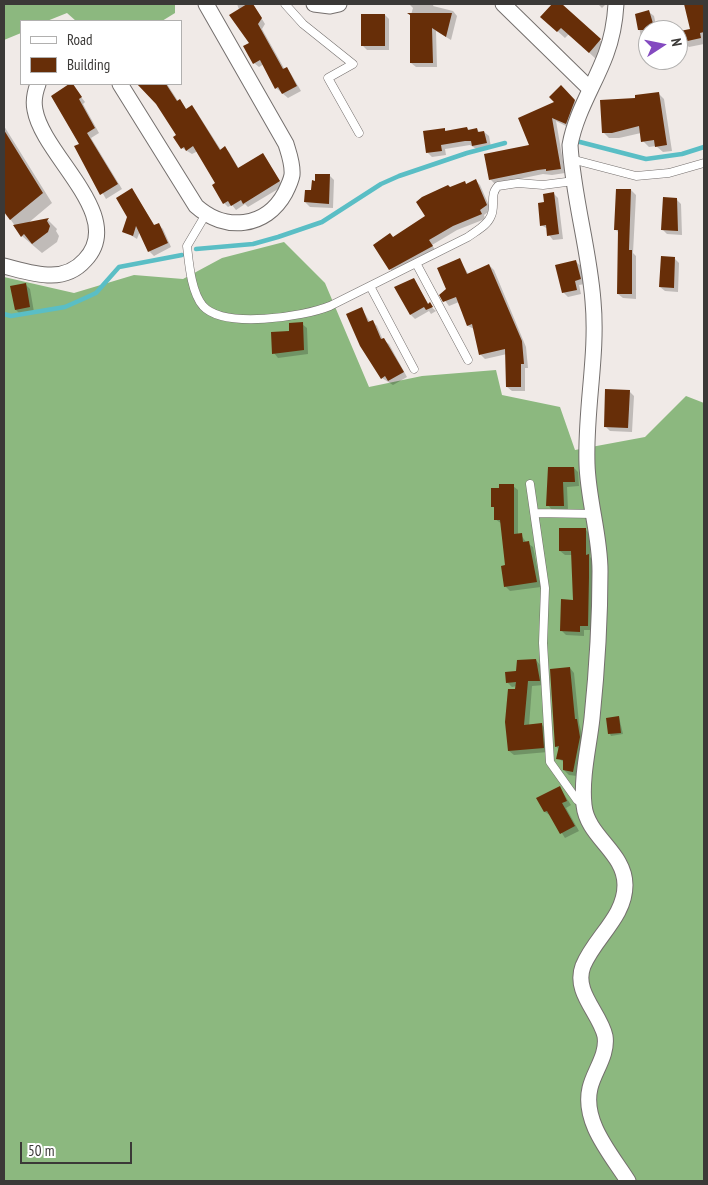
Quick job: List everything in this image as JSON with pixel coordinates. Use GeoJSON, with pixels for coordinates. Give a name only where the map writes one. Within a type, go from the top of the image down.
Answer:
{"type":"FeatureCollection","features":[{"type":"Feature","properties":{"kind":"street"},"geometry":{"type":"LineString","coordinates":[[121,85],[196,206],[206,214],[221,222],[232,223],[265,217],[279,204],[292,175],[286,144],[206,4]]}},
{"type":"Feature","properties":{"kind":"street"},"geometry":{"type":"LineString","coordinates":[[314,4],[330,6],[339,4]]}},
{"type":"Feature","properties":{"kind":"street"},"geometry":{"type":"LineString","coordinates":[[503,4],[590,89]]}},
{"type":"Feature","properties":{"kind":"street"},"geometry":{"type":"LineString","coordinates":[[616,4],[607,53],[573,129],[570,144],[593,302],[587,464],[600,568],[599,616],[584,804],[593,829],[616,857],[625,874],[623,901],[613,920],[593,948],[581,975],[588,1003],[604,1033],[606,1044],[590,1087],[593,1122],[628,1181]]}},
{"type":"Feature","properties":{"kind":"street"},"geometry":{"type":"LineString","coordinates":[[4,266],[38,274],[58,276],[80,266],[90,256],[98,240],[97,222],[90,206],[37,120],[34,100],[38,85]]}},
{"type":"Feature","properties":{"kind":"lane"},"geometry":{"type":"LineString","coordinates":[[286,4],[304,24],[353,64],[328,78],[359,134]]}},
{"type":"Feature","properties":{"kind":"lane"},"geometry":{"type":"LineString","coordinates":[[571,160],[636,176],[669,173],[704,163]]}},
{"type":"Feature","properties":{"kind":"lane"},"geometry":{"type":"LineString","coordinates":[[206,214],[187,246],[199,299],[203,306],[222,318],[256,318],[316,312],[468,237],[484,226],[492,214],[492,200],[498,186],[518,183],[544,185],[574,180]]}},
{"type":"Feature","properties":{"kind":"lane"},"geometry":{"type":"LineString","coordinates":[[416,263],[468,360]]}},
{"type":"Feature","properties":{"kind":"lane"},"geometry":{"type":"LineString","coordinates":[[370,286],[414,369]]}},
{"type":"Feature","properties":{"kind":"lane"},"geometry":{"type":"LineString","coordinates":[[530,484],[545,588],[543,643],[550,762],[577,800],[584,804]]}},
{"type":"Feature","properties":{"kind":"lane"},"geometry":{"type":"LineString","coordinates":[[535,513],[594,514]]}},
{"type":"Feature","properties":{"kind":"green space"},"geometry":{"type":"Polygon","coordinates":[[[4,4],[175,4],[175,13],[164,20],[75,20],[67,13],[50,20],[20,20],[20,33],[4,40],[4,4]]]}},
{"type":"Feature","properties":{"kind":"green space"},"geometry":{"type":"Polygon","coordinates":[[[284,242],[325,283],[369,387],[422,376],[496,370],[502,395],[560,407],[575,450],[645,437],[686,396],[704,403],[704,1181],[4,1181],[4,277],[74,293],[134,275],[183,279],[222,258],[284,242]]]}},
{"type":"Feature","properties":{"kind":"building"},"geometry":{"type":"Polygon","coordinates":[[[247,4],[253,4],[262,18],[258,24],[283,69],[287,67],[297,86],[282,94],[278,87],[275,89],[260,60],[253,64],[243,46],[249,43],[229,15],[247,4]]]}},
{"type":"Feature","properties":{"kind":"building"},"geometry":{"type":"Polygon","coordinates":[[[552,4],[562,4],[601,39],[589,53],[561,28],[557,32],[540,17],[552,4]]]}},
{"type":"Feature","properties":{"kind":"building"},"geometry":{"type":"Polygon","coordinates":[[[684,4],[704,4],[704,32],[700,33],[701,38],[688,41],[688,29],[690,29],[684,4]]]}},
{"type":"Feature","properties":{"kind":"building"},"geometry":{"type":"Polygon","coordinates":[[[649,10],[652,20],[638,20],[638,30],[635,14],[649,10]]]}},
{"type":"Feature","properties":{"kind":"building"},"geometry":{"type":"Polygon","coordinates":[[[407,13],[452,13],[446,37],[432,28],[433,63],[410,63],[410,15],[407,13]]]}},
{"type":"Feature","properties":{"kind":"building"},"geometry":{"type":"Polygon","coordinates":[[[361,14],[385,14],[385,46],[361,46],[361,14]]]}},
{"type":"Feature","properties":{"kind":"building"},"geometry":{"type":"Polygon","coordinates":[[[68,85],[74,85],[82,97],[79,99],[95,128],[87,133],[118,184],[100,195],[74,146],[79,144],[51,96],[68,85]]]}},
{"type":"Feature","properties":{"kind":"building"},"geometry":{"type":"Polygon","coordinates":[[[138,85],[167,85],[177,101],[180,99],[186,109],[192,105],[220,150],[225,146],[238,168],[263,153],[280,181],[243,204],[241,200],[231,206],[228,201],[223,204],[212,185],[215,183],[193,146],[186,151],[184,147],[181,149],[173,137],[176,135],[156,104],[138,85]]]}},
{"type":"Feature","properties":{"kind":"building"},"geometry":{"type":"Polygon","coordinates":[[[561,85],[575,100],[566,124],[552,118],[561,169],[538,170],[489,180],[484,154],[529,145],[518,118],[554,102],[549,97],[561,85]]]}},
{"type":"Feature","properties":{"kind":"building"},"geometry":{"type":"Polygon","coordinates":[[[659,92],[667,145],[655,147],[654,140],[641,142],[639,126],[612,133],[602,133],[600,100],[635,98],[635,95],[659,92]]]}},
{"type":"Feature","properties":{"kind":"building"},"geometry":{"type":"Polygon","coordinates":[[[467,127],[468,130],[477,128],[478,132],[484,131],[487,143],[472,146],[471,141],[465,141],[441,145],[442,151],[426,153],[423,131],[445,128],[445,131],[467,127]]]}},
{"type":"Feature","properties":{"kind":"building"},"geometry":{"type":"Polygon","coordinates":[[[4,130],[43,193],[10,220],[4,212],[4,130]]]}},
{"type":"Feature","properties":{"kind":"building"},"geometry":{"type":"Polygon","coordinates":[[[315,174],[330,174],[329,204],[304,202],[305,190],[311,190],[312,180],[315,181],[315,174]]]}},
{"type":"Feature","properties":{"kind":"building"},"geometry":{"type":"Polygon","coordinates":[[[476,179],[487,205],[480,210],[482,214],[453,226],[429,240],[433,246],[389,270],[373,245],[390,233],[393,237],[425,216],[416,202],[422,197],[448,185],[450,187],[465,181],[466,184],[476,179]]]}},
{"type":"Feature","properties":{"kind":"building"},"geometry":{"type":"Polygon","coordinates":[[[132,188],[154,225],[159,223],[168,243],[148,252],[136,226],[133,236],[122,232],[127,217],[116,198],[132,188]]]}},
{"type":"Feature","properties":{"kind":"building"},"geometry":{"type":"Polygon","coordinates":[[[616,189],[631,189],[629,250],[632,250],[632,294],[617,294],[618,230],[614,230],[616,189]]]}},
{"type":"Feature","properties":{"kind":"building"},"geometry":{"type":"Polygon","coordinates":[[[554,192],[559,234],[547,236],[546,225],[540,226],[538,203],[544,202],[543,194],[554,192]]]}},
{"type":"Feature","properties":{"kind":"building"},"geometry":{"type":"Polygon","coordinates":[[[663,197],[677,198],[678,231],[661,230],[663,197]]]}},
{"type":"Feature","properties":{"kind":"building"},"geometry":{"type":"Polygon","coordinates":[[[49,218],[47,221],[50,226],[48,232],[32,244],[24,234],[21,237],[13,225],[49,218]]]}},
{"type":"Feature","properties":{"kind":"building"},"geometry":{"type":"Polygon","coordinates":[[[661,256],[675,257],[674,288],[659,287],[661,256]]]}},
{"type":"Feature","properties":{"kind":"building"},"geometry":{"type":"Polygon","coordinates":[[[460,258],[467,274],[489,264],[522,341],[524,364],[521,364],[521,387],[506,387],[505,349],[479,355],[472,324],[467,326],[456,297],[443,302],[439,295],[446,289],[437,268],[460,258]]]}},
{"type":"Feature","properties":{"kind":"building"},"geometry":{"type":"Polygon","coordinates":[[[576,260],[581,279],[575,281],[577,290],[562,293],[555,265],[576,260]]]}},
{"type":"Feature","properties":{"kind":"building"},"geometry":{"type":"Polygon","coordinates":[[[414,278],[428,304],[430,302],[433,307],[426,310],[424,307],[410,315],[394,287],[414,278]]]}},
{"type":"Feature","properties":{"kind":"building"},"geometry":{"type":"Polygon","coordinates":[[[26,283],[30,307],[15,310],[10,286],[26,283]]]}},
{"type":"Feature","properties":{"kind":"building"},"geometry":{"type":"Polygon","coordinates":[[[362,307],[368,322],[373,320],[381,339],[384,338],[404,372],[388,381],[385,376],[381,379],[360,346],[346,314],[362,307]]]}},
{"type":"Feature","properties":{"kind":"building"},"geometry":{"type":"Polygon","coordinates":[[[303,322],[304,350],[272,354],[271,332],[289,331],[289,323],[303,322]]]}},
{"type":"Feature","properties":{"kind":"building"},"geometry":{"type":"Polygon","coordinates":[[[605,389],[630,390],[628,428],[604,427],[605,389]]]}},
{"type":"Feature","properties":{"kind":"building"},"geometry":{"type":"Polygon","coordinates":[[[548,467],[574,467],[575,482],[563,482],[564,506],[546,506],[548,467]]]}},
{"type":"Feature","properties":{"kind":"building"},"geometry":{"type":"Polygon","coordinates":[[[499,484],[514,484],[514,534],[522,533],[523,542],[529,541],[537,582],[504,587],[501,566],[505,565],[500,520],[494,520],[494,507],[491,507],[491,488],[499,488],[499,484]]]}},
{"type":"Feature","properties":{"kind":"building"},"geometry":{"type":"Polygon","coordinates":[[[559,528],[586,528],[586,555],[589,554],[588,626],[580,626],[580,632],[560,631],[561,599],[573,600],[571,551],[559,551],[559,528]]]}},
{"type":"Feature","properties":{"kind":"building"},"geometry":{"type":"Polygon","coordinates":[[[536,659],[540,681],[528,681],[524,725],[542,723],[544,748],[508,751],[505,722],[508,689],[515,689],[516,682],[506,683],[505,672],[516,671],[517,660],[536,659]]]}},
{"type":"Feature","properties":{"kind":"building"},"geometry":{"type":"Polygon","coordinates":[[[570,667],[575,719],[577,719],[580,737],[573,772],[563,770],[563,760],[556,759],[559,746],[555,747],[550,669],[570,667]]]}},
{"type":"Feature","properties":{"kind":"building"},"geometry":{"type":"Polygon","coordinates":[[[619,716],[621,733],[608,734],[606,718],[619,716]]]}},
{"type":"Feature","properties":{"kind":"building"},"geometry":{"type":"Polygon","coordinates":[[[560,786],[567,801],[562,803],[575,826],[560,834],[547,811],[544,812],[536,798],[560,786]]]}},
{"type":"Feature","properties":{"kind":"waterway"},"geometry":{"type":"LineString","coordinates":[[580,142],[646,159],[682,154],[704,147]]}},
{"type":"Feature","properties":{"kind":"waterway"},"geometry":{"type":"LineString","coordinates":[[196,249],[253,244],[322,222],[381,184],[399,176],[467,153],[505,143]]}},
{"type":"Feature","properties":{"kind":"waterway"},"geometry":{"type":"LineString","coordinates":[[4,314],[11,316],[65,307],[96,293],[119,267],[182,255]]}}]}
